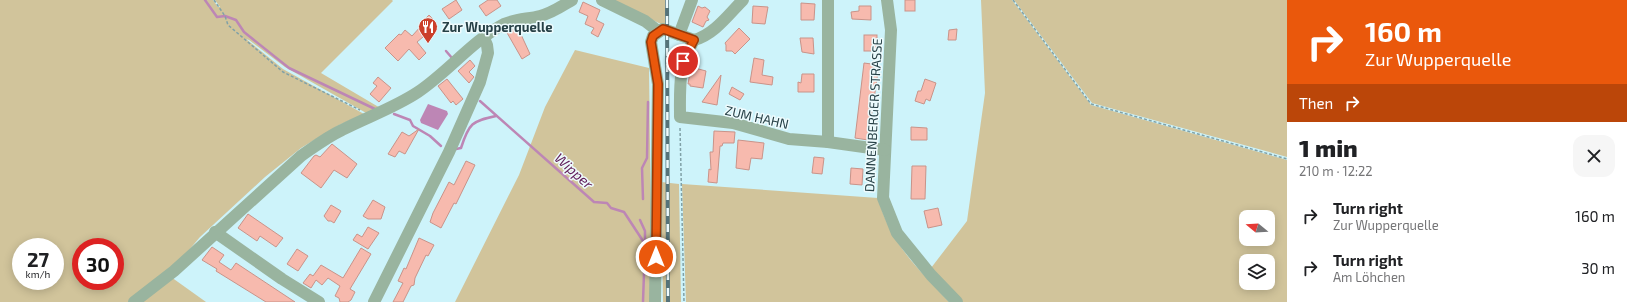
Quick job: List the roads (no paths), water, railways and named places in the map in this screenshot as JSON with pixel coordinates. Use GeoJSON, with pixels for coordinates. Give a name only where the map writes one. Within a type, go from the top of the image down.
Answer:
{"type":"FeatureCollection","features":[{"type":"Feature","properties":{"kind":"street"},"geometry":{"type":"LineString","coordinates":[[134,302],[174,271],[215,232],[301,156],[323,140],[371,116],[397,106],[419,92],[484,38],[505,24],[546,14],[572,0]]}},
{"type":"Feature","properties":{"kind":"street"},"geometry":{"type":"LineString","coordinates":[[602,0],[645,21],[658,31]]}},
{"type":"Feature","properties":{"kind":"street"},"geometry":{"type":"LineString","coordinates":[[679,35],[692,0]]}},
{"type":"Feature","properties":{"kind":"street"},"geometry":{"type":"LineString","coordinates":[[656,302],[658,84],[651,42],[653,36],[658,31],[663,29],[694,40],[700,38],[718,26],[743,0]]}},
{"type":"Feature","properties":{"kind":"street"},"geometry":{"type":"LineString","coordinates":[[828,0],[828,142]]}},
{"type":"Feature","properties":{"kind":"street","name":"DANNENBERGER STRASSE"},"geometry":{"type":"LineString","coordinates":[[887,0],[891,30],[883,198],[897,233],[957,302]]}},
{"type":"Feature","properties":{"kind":"street"},"geometry":{"type":"LineString","coordinates":[[374,302],[449,152],[480,82],[488,53],[488,44],[484,38]]}},
{"type":"Feature","properties":{"kind":"street","name":"ZUM HAHN"},"geometry":{"type":"LineString","coordinates":[[694,40],[683,61],[680,73],[680,117],[733,123],[789,139],[828,142],[885,150]]}},
{"type":"Feature","properties":{"kind":"street"},"geometry":{"type":"LineString","coordinates":[[215,232],[282,279],[320,302]]}},
{"type":"Feature","properties":{"kind":"waterway"},"geometry":{"type":"LineString","coordinates":[[205,0],[217,17],[225,16],[236,20],[244,32],[289,68],[375,109]]}},
{"type":"Feature","properties":{"kind":"waterway","name":"Wipper"},"geometry":{"type":"LineString","coordinates":[[446,51],[452,58]]}},
{"type":"Feature","properties":{"kind":"waterway","name":"Wipper"},"geometry":{"type":"LineString","coordinates":[[480,101],[594,202],[607,203],[611,208],[624,212],[645,244],[643,302]]}},
{"type":"Feature","properties":{"kind":"waterway"},"geometry":{"type":"LineString","coordinates":[[643,199],[642,168],[647,158],[648,102]]}},
{"type":"Feature","properties":{"kind":"waterway"},"geometry":{"type":"LineString","coordinates":[[394,114],[410,120],[413,126],[430,136],[441,146]]}},
{"type":"Feature","properties":{"kind":"waterway"},"geometry":{"type":"LineString","coordinates":[[456,149],[461,148],[466,133],[472,124],[496,116]]}},
{"type":"Feature","properties":{"kind":"waterway"},"geometry":{"type":"LineString","coordinates":[[640,220],[645,231],[645,242]]}},
{"type":"Feature","properties":{"kind":"railway"},"geometry":{"type":"LineString","coordinates":[[667,0],[668,302]]}},
{"type":"Feature","properties":{"kind":"place","name":"Zur Wupperquelle"},"geometry":{"type":"Point","coordinates":[428,44]}}]}
